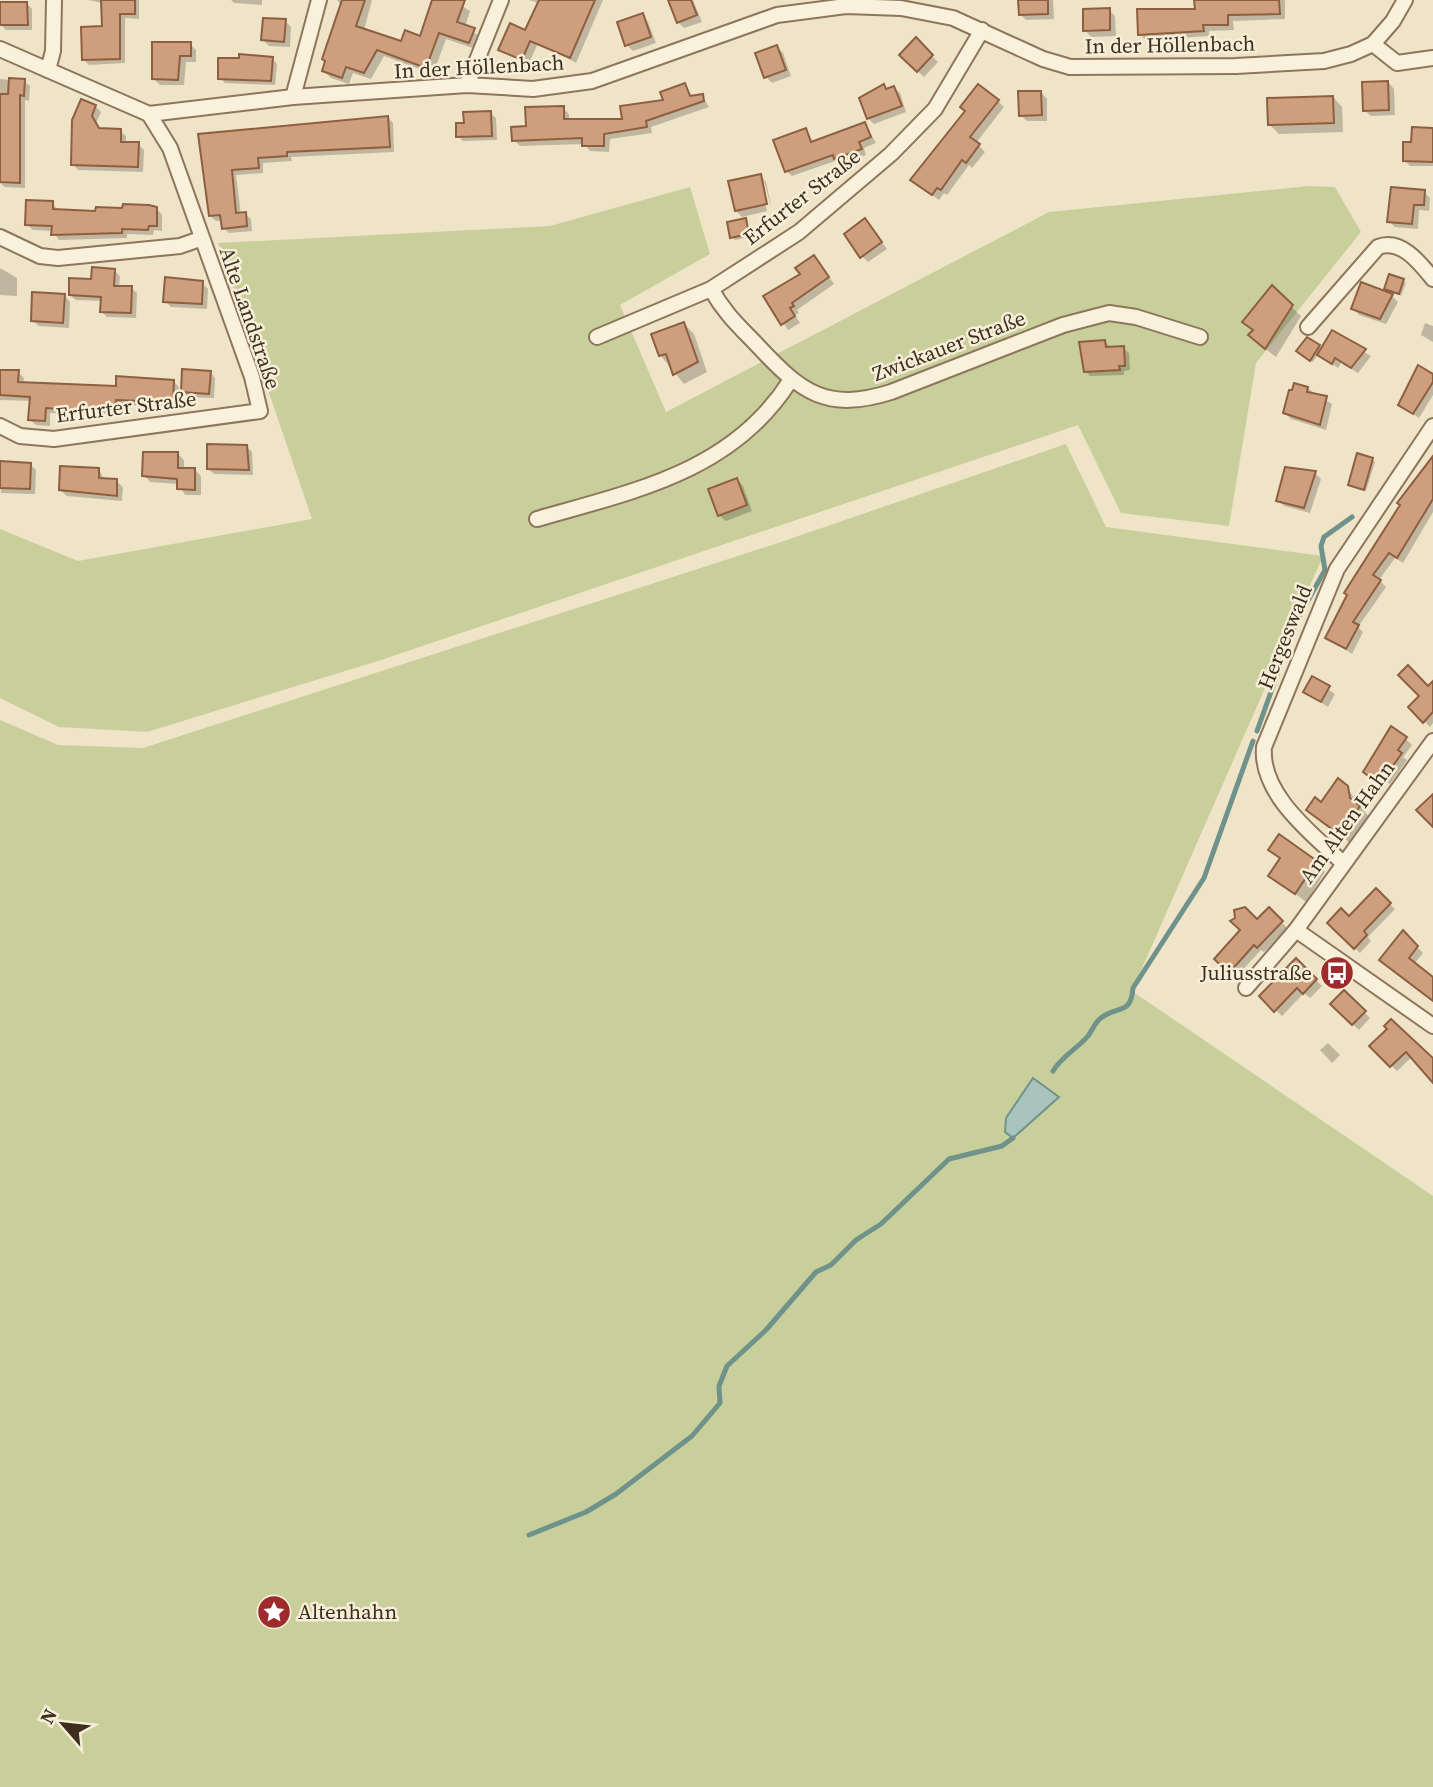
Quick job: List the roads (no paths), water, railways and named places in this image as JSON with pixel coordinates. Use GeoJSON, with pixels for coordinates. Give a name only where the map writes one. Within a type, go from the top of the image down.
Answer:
{"type":"FeatureCollection","features":[{"type":"Feature","properties":{"kind":"street"},"geometry":{"type":"LineString","coordinates":[[48,70],[53,51],[54,0]]}},
{"type":"Feature","properties":{"kind":"street"},"geometry":{"type":"LineString","coordinates":[[293,97],[319,0]]}},
{"type":"Feature","properties":{"kind":"street"},"geometry":{"type":"LineString","coordinates":[[467,85],[501,0]]}},
{"type":"Feature","properties":{"kind":"street"},"geometry":{"type":"LineString","coordinates":[[1405,0],[1393,21],[1373,44],[1397,63],[1433,58]]}},
{"type":"Feature","properties":{"kind":"street","name":"In der Höllenbach"},"geometry":{"type":"LineString","coordinates":[[149,114],[293,97],[429,90],[467,85],[533,89],[592,81],[777,15],[846,6],[901,8],[953,18],[1043,59],[1070,67],[1094,69],[1324,61],[1351,54],[1373,44]]}},
{"type":"Feature","properties":{"kind":"street","name":"Erfurter Straße"},"geometry":{"type":"LineString","coordinates":[[597,337],[711,289],[799,232],[891,155],[935,109],[982,30]]}},
{"type":"Feature","properties":{"kind":"street"},"geometry":{"type":"LineString","coordinates":[[0,49],[149,114]]}},
{"type":"Feature","properties":{"kind":"street","name":"Alte Landstraße"},"geometry":{"type":"LineString","coordinates":[[149,114],[170,148],[200,239],[252,377],[260,411]]}},
{"type":"Feature","properties":{"kind":"street","name":"Alte Landstraße"},"geometry":{"type":"LineString","coordinates":[[0,237],[40,256],[58,258],[180,246],[200,239]]}},
{"type":"Feature","properties":{"kind":"street"},"geometry":{"type":"LineString","coordinates":[[1308,327],[1378,247],[1385,244],[1411,253],[1433,279]]}},
{"type":"Feature","properties":{"kind":"street","name":"Zwickauer Straße"},"geometry":{"type":"LineString","coordinates":[[711,289],[724,314],[790,381],[825,398],[865,400],[1063,325],[1109,313],[1136,317],[1200,337]]}},
{"type":"Feature","properties":{"kind":"street"},"geometry":{"type":"LineString","coordinates":[[537,519],[666,480],[706,462],[755,425],[776,402],[790,381]]}},
{"type":"Feature","properties":{"kind":"street","name":"Erfurter Straße"},"geometry":{"type":"LineString","coordinates":[[0,426],[20,436],[54,439],[260,411]]}},
{"type":"Feature","properties":{"kind":"street","name":"Hergeswald"},"geometry":{"type":"LineString","coordinates":[[1343,863],[1301,824],[1283,802],[1262,763],[1264,747],[1337,569],[1433,426]]}},
{"type":"Feature","properties":{"kind":"street","name":"Am Alten Hahn"},"geometry":{"type":"LineString","coordinates":[[1296,930],[1431,746]]}},
{"type":"Feature","properties":{"kind":"street"},"geometry":{"type":"LineString","coordinates":[[1246,988],[1296,930],[1433,1026]]}},
{"type":"Feature","properties":{"kind":"water"},"geometry":{"type":"Polygon","coordinates":[[[1033,1078],[1059,1097],[1013,1138],[1005,1132],[1006,1118],[1033,1078]]]}},
{"type":"Feature","properties":{"kind":"waterway"},"geometry":{"type":"LineString","coordinates":[[1257,731],[1296,622],[1325,570],[1321,546],[1324,537],[1352,517]]}},
{"type":"Feature","properties":{"kind":"waterway"},"geometry":{"type":"LineString","coordinates":[[1053,1071],[1088,1036],[1099,1020],[1129,1003],[1133,988],[1204,878],[1253,741]]}},
{"type":"Feature","properties":{"kind":"waterway"},"geometry":{"type":"LineString","coordinates":[[529,1535],[586,1512],[616,1494],[692,1436],[720,1403],[719,1386],[727,1366],[766,1330],[816,1272],[831,1265],[856,1240],[881,1224],[949,1159],[1002,1146],[1013,1138]]}},
{"type":"Feature","properties":{"kind":"place","name":"Juliusstraße"},"geometry":{"type":"Point","coordinates":[1337,973]}},
{"type":"Feature","properties":{"kind":"place","name":"Altenhahn"},"geometry":{"type":"Point","coordinates":[274,1612]}}]}
